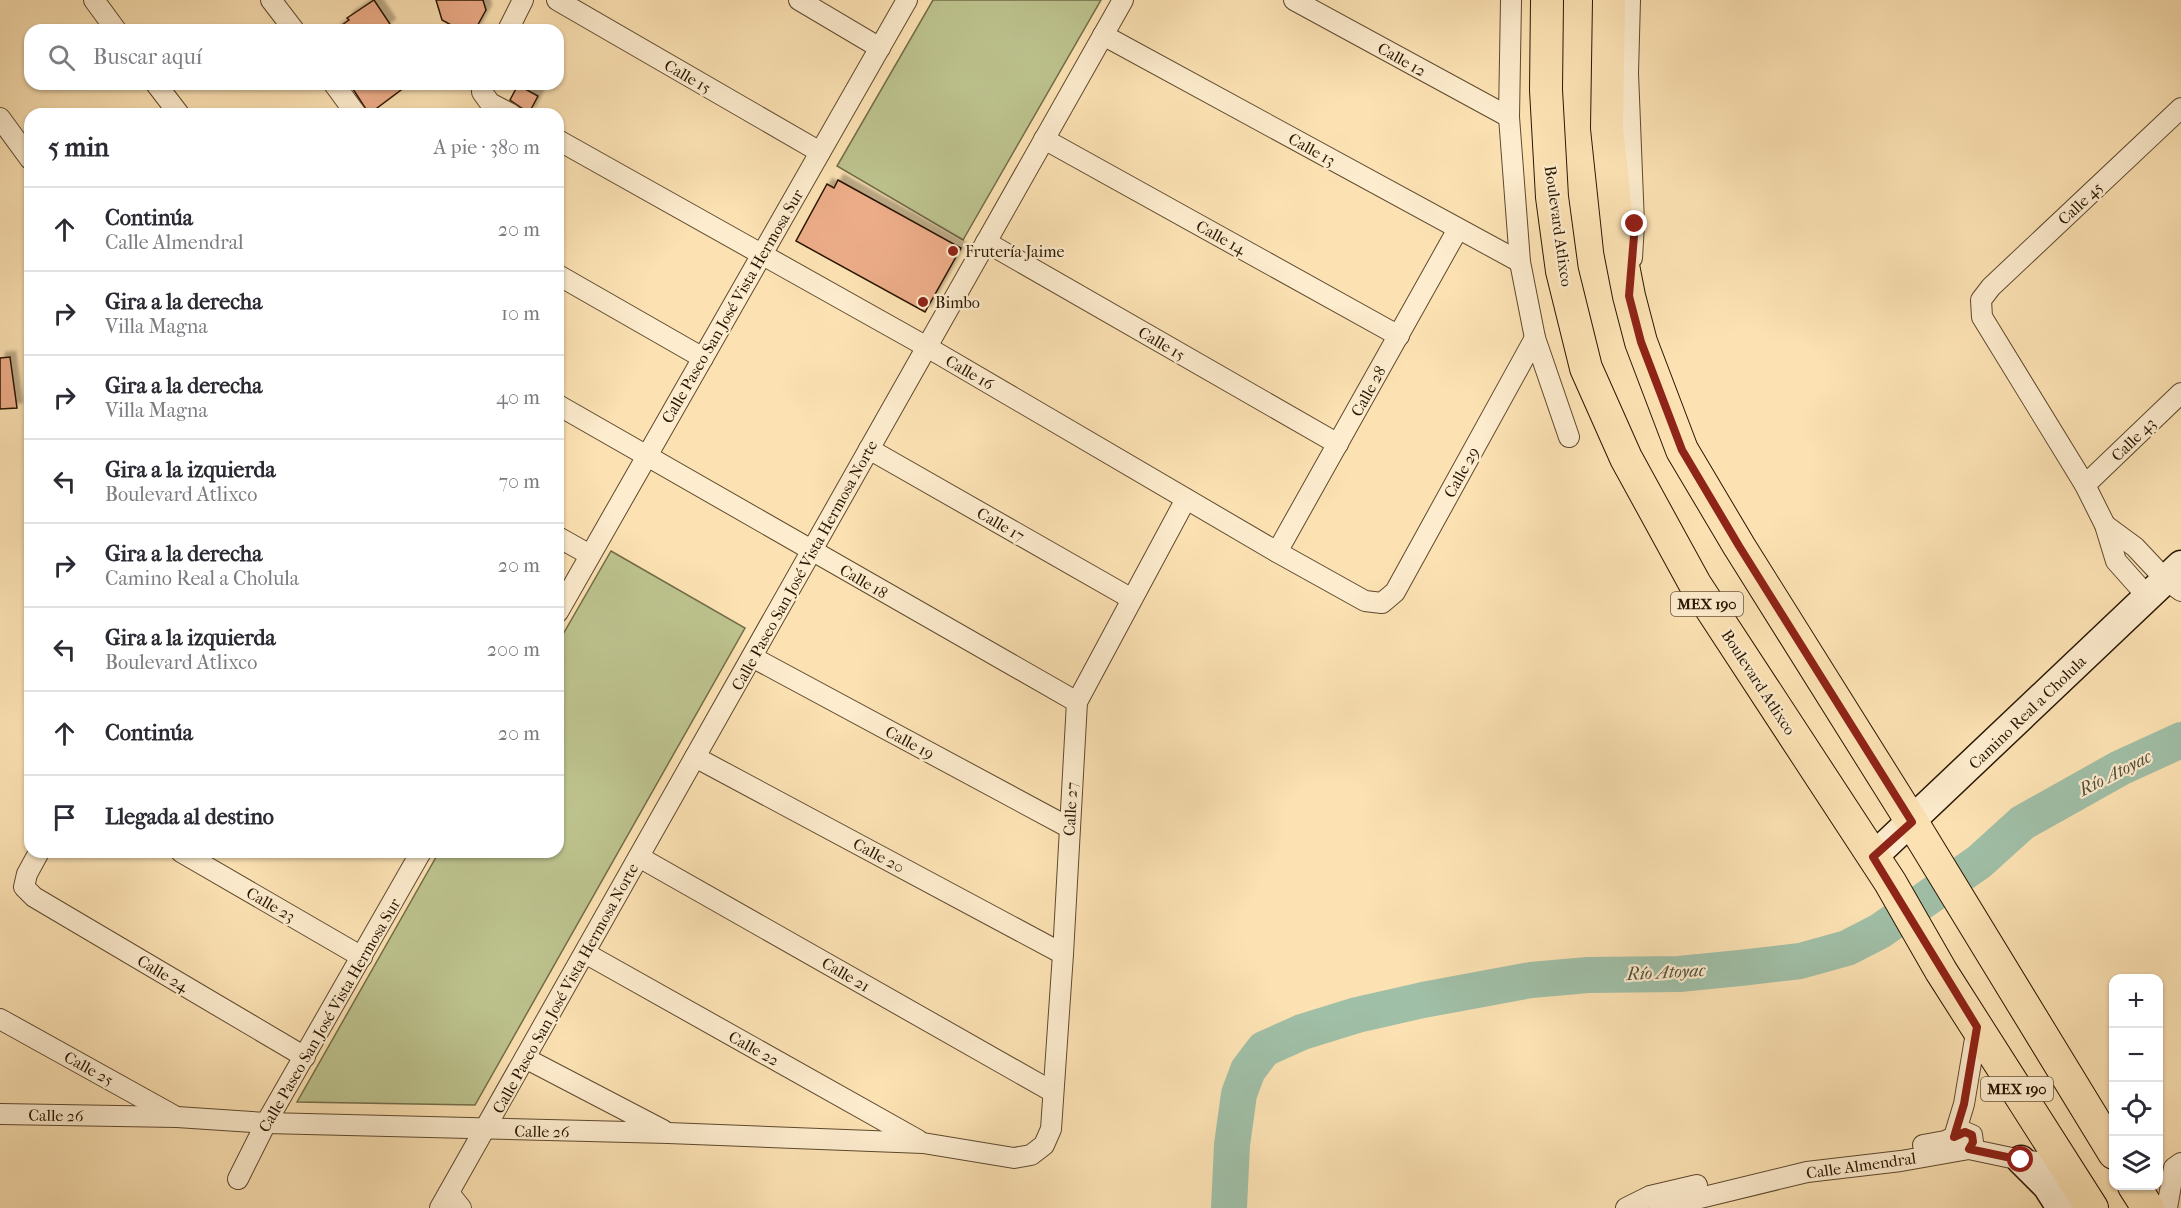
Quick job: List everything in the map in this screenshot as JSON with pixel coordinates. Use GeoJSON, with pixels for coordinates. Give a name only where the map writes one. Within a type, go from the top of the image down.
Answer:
{"type":"FeatureCollection","features":[{"type":"Feature","properties":{"kind":"main road","name":"Boulevard Atlixco"},"geometry":{"type":"LineString","coordinates":[[1546,0],[1546,90],[1552,197],[1562,272],[1586,368],[1626,458],[1695,584],[1881,870],[1941,970],[2065,1165],[2083,1207]]}},
{"type":"Feature","properties":{"kind":"main road","name":"MEX 190"},"geometry":{"type":"LineString","coordinates":[[1609,0],[1607,128],[1620,250],[1641,342],[1682,450],[2109,1145]]}},
{"type":"Feature","properties":{"kind":"main road","name":"Camino Real a Cholula"},"geometry":{"type":"LineString","coordinates":[[1881,870],[1912,822],[2169,583]]}},
{"type":"Feature","properties":{"kind":"main road"},"geometry":{"type":"LineString","coordinates":[[2021,1160],[2047,1186],[2083,1207]]}},
{"type":"Feature","properties":{"kind":"main road"},"geometry":{"type":"LineString","coordinates":[[2137,1190],[2148,1208]]}},
{"type":"Feature","properties":{"kind":"street"},"geometry":{"type":"LineString","coordinates":[[94,0],[112,24]]}},
{"type":"Feature","properties":{"kind":"street"},"geometry":{"type":"LineString","coordinates":[[271,0],[289,24]]}},
{"type":"Feature","properties":{"kind":"street"},"geometry":{"type":"LineString","coordinates":[[511,24],[523,0]]}},
{"type":"Feature","properties":{"kind":"street","name":"Calle 15"},"geometry":{"type":"LineString","coordinates":[[557,0],[820,152]]}},
{"type":"Feature","properties":{"kind":"street"},"geometry":{"type":"LineString","coordinates":[[799,0],[880,48]]}},
{"type":"Feature","properties":{"kind":"street","name":"Calle Paseo San José Vista Hermosa Sur"},"geometry":{"type":"LineString","coordinates":[[564,601],[907,0]]}},
{"type":"Feature","properties":{"kind":"street","name":"Calle Paseo San José Vista Hermosa Norte"},"geometry":{"type":"LineString","coordinates":[[450,1203],[485,1130],[525,1058],[1123,0]]}},
{"type":"Feature","properties":{"kind":"street","name":"Calle 12"},"geometry":{"type":"LineString","coordinates":[[1294,0],[1509,117]]}},
{"type":"Feature","properties":{"kind":"street"},"geometry":{"type":"LineString","coordinates":[[1511,0],[1509,117],[1520,262],[1535,338],[1569,437]]}},
{"type":"Feature","properties":{"kind":"street"},"geometry":{"type":"LineString","coordinates":[[1629,296],[1635,224],[1628,73],[1630,0]]}},
{"type":"Feature","properties":{"kind":"street","name":"Calle 13"},"geometry":{"type":"LineString","coordinates":[[1103,35],[1520,262]]}},
{"type":"Feature","properties":{"kind":"street"},"geometry":{"type":"LineString","coordinates":[[161,90],[174,108]]}},
{"type":"Feature","properties":{"kind":"street"},"geometry":{"type":"LineString","coordinates":[[338,90],[352,108]]}},
{"type":"Feature","properties":{"kind":"street"},"geometry":{"type":"LineString","coordinates":[[483,90],[490,103],[500,108]]}},
{"type":"Feature","properties":{"kind":"street","name":"Calle 45"},"geometry":{"type":"LineString","coordinates":[[2085,485],[1982,317],[1981,300],[1991,287],[2181,108]]}},
{"type":"Feature","properties":{"kind":"street"},"geometry":{"type":"LineString","coordinates":[[0,118],[24,151]]}},
{"type":"Feature","properties":{"kind":"street","name":"Calle 14"},"geometry":{"type":"LineString","coordinates":[[1044,139],[1399,336]]}},
{"type":"Feature","properties":{"kind":"street","name":"Calle 16"},"geometry":{"type":"LineString","coordinates":[[564,143],[927,347],[1277,552],[1365,601],[1382,603]]}},
{"type":"Feature","properties":{"kind":"street","name":"Calle 28"},"geometry":{"type":"LineString","coordinates":[[1277,552],[1458,229]]}},
{"type":"Feature","properties":{"kind":"street","name":"Calle 15"},"geometry":{"type":"LineString","coordinates":[[986,242],[1338,444]]}},
{"type":"Feature","properties":{"kind":"street"},"geometry":{"type":"LineString","coordinates":[[564,278],[703,358]]}},
{"type":"Feature","properties":{"kind":"street","name":"Calle 29"},"geometry":{"type":"LineString","coordinates":[[1382,603],[1395,592],[1535,338]]}},
{"type":"Feature","properties":{"kind":"street","name":"Calle 43"},"geometry":{"type":"LineString","coordinates":[[2085,485],[2181,393]]}},
{"type":"Feature","properties":{"kind":"street","name":"Calle 18"},"geometry":{"type":"LineString","coordinates":[[564,408],[1077,702]]}},
{"type":"Feature","properties":{"kind":"street","name":"Calle 17"},"geometry":{"type":"LineString","coordinates":[[869,449],[1132,599]]}},
{"type":"Feature","properties":{"kind":"street"},"geometry":{"type":"LineString","coordinates":[[2085,485],[2105,525],[2136,547],[2169,583]]}},
{"type":"Feature","properties":{"kind":"street","name":"Calle 27"},"geometry":{"type":"LineString","coordinates":[[1044,1145],[1051,1129],[1077,702],[1186,499]]}},
{"type":"Feature","properties":{"kind":"street"},"geometry":{"type":"LineString","coordinates":[[564,540],[590,555]]}},
{"type":"Feature","properties":{"kind":"street","name":"Calle 19"},"geometry":{"type":"LineString","coordinates":[[752,657],[1068,827]]}},
{"type":"Feature","properties":{"kind":"street","name":"Calle 20"},"geometry":{"type":"LineString","coordinates":[[695,757],[1063,954]]}},
{"type":"Feature","properties":{"kind":"street","name":"Calle 21"},"geometry":{"type":"LineString","coordinates":[[639,857],[1053,1092]]}},
{"type":"Feature","properties":{"kind":"street","name":"Calle 24"},"geometry":{"type":"LineString","coordinates":[[36,858],[27,874],[24,887],[34,897],[305,1057]]}},
{"type":"Feature","properties":{"kind":"street","name":"Calle 23"},"geometry":{"type":"LineString","coordinates":[[191,858],[362,957]]}},
{"type":"Feature","properties":{"kind":"street","name":"Calle Paseo San José Vista Hermosa Sur"},"geometry":{"type":"LineString","coordinates":[[238,1179],[266,1123],[362,957],[415,858]]}},
{"type":"Feature","properties":{"kind":"street","name":"Calle 22"},"geometry":{"type":"LineString","coordinates":[[585,953],[923,1143]]}},
{"type":"Feature","properties":{"kind":"street","name":"Calle 25"},"geometry":{"type":"LineString","coordinates":[[0,1019],[177,1117]]}},
{"type":"Feature","properties":{"kind":"street"},"geometry":{"type":"LineString","coordinates":[[1954,1137],[1964,1104],[1977,1027]]}},
{"type":"Feature","properties":{"kind":"street"},"geometry":{"type":"LineString","coordinates":[[525,1058],[668,1133]]}},
{"type":"Feature","properties":{"kind":"street","name":"Calle 26"},"geometry":{"type":"LineString","coordinates":[[0,1114],[177,1117],[266,1123],[668,1133],[923,1143],[1014,1158],[1031,1155],[1044,1145]]}},
{"type":"Feature","properties":{"kind":"street"},"geometry":{"type":"LineString","coordinates":[[1954,1137],[1965,1132],[1972,1135],[1973,1142],[1969,1149]]}},
{"type":"Feature","properties":{"kind":"street","name":"Calle Almendral"},"geometry":{"type":"LineString","coordinates":[[1633,1207],[1650,1196],[1782,1164],[1933,1144],[1954,1137]]}},
{"type":"Feature","properties":{"kind":"street","name":"Calle Almendral"},"geometry":{"type":"LineString","coordinates":[[1659,1208],[1807,1172],[1901,1161],[1969,1149],[2021,1160],[2065,1165]]}},
{"type":"Feature","properties":{"kind":"street"},"geometry":{"type":"LineString","coordinates":[[2167,1208],[2174,1168],[2181,1163]]}},
{"type":"Feature","properties":{"kind":"green space"},"geometry":{"type":"Polygon","coordinates":[[[933,0],[1101,0],[963,240],[837,166],[933,0]]]}},
{"type":"Feature","properties":{"kind":"green space"},"geometry":{"type":"Polygon","coordinates":[[[611,551],[745,628],[475,1105],[297,1102],[436,858],[564,858],[564,633],[611,551]]]}},
{"type":"Feature","properties":{"kind":"building"},"geometry":{"type":"Polygon","coordinates":[[[374,0],[390,24],[343,24],[349,20],[347,18],[374,0]]]}},
{"type":"Feature","properties":{"kind":"building"},"geometry":{"type":"Polygon","coordinates":[[[436,0],[483,0],[486,10],[478,24],[449,24],[442,20],[436,0]]]}},
{"type":"Feature","properties":{"kind":"building"},"geometry":{"type":"Polygon","coordinates":[[[354,90],[401,90],[377,108],[365,108],[354,90]]]}},
{"type":"Feature","properties":{"kind":"building"},"geometry":{"type":"Polygon","coordinates":[[[515,90],[527,90],[538,96],[532,108],[522,108],[510,100],[515,90]]]}},
{"type":"Feature","properties":{"kind":"building"},"geometry":{"type":"Polygon","coordinates":[[[838,180],[961,248],[925,312],[796,241],[827,184],[834,188],[838,180]]]}},
{"type":"Feature","properties":{"kind":"building"},"geometry":{"type":"Polygon","coordinates":[[[10,357],[17,408],[0,409],[0,358],[10,357]]]}},
{"type":"Feature","properties":{"kind":"waterway","name":"Río Atoyac"},"geometry":{"type":"LineString","coordinates":[[1229,1208],[1232,1145],[1239,1094],[1248,1070],[1264,1049],[1302,1032],[1357,1015],[1531,980],[1588,975],[1679,974],[1740,968],[1800,961],[1847,948],[1880,931],[1979,862],[2022,823],[2120,768],[2181,740]]}},
{"type":"Feature","properties":{"kind":"place","name":"Frutería Jaime"},"geometry":{"type":"Point","coordinates":[953,251]}},
{"type":"Feature","properties":{"kind":"place","name":"Bimbo"},"geometry":{"type":"Point","coordinates":[923,302]}},
{"type":"Feature","properties":{"kind":"route"},"geometry":{"type":"LineString","coordinates":[[1635,224],[1629,296],[1641,342],[1682,450],[1739,546],[1912,822],[1873,857],[1977,1027],[1964,1104],[1954,1137],[1965,1132],[1972,1135],[1973,1142],[1969,1149],[2021,1160]]}}]}
